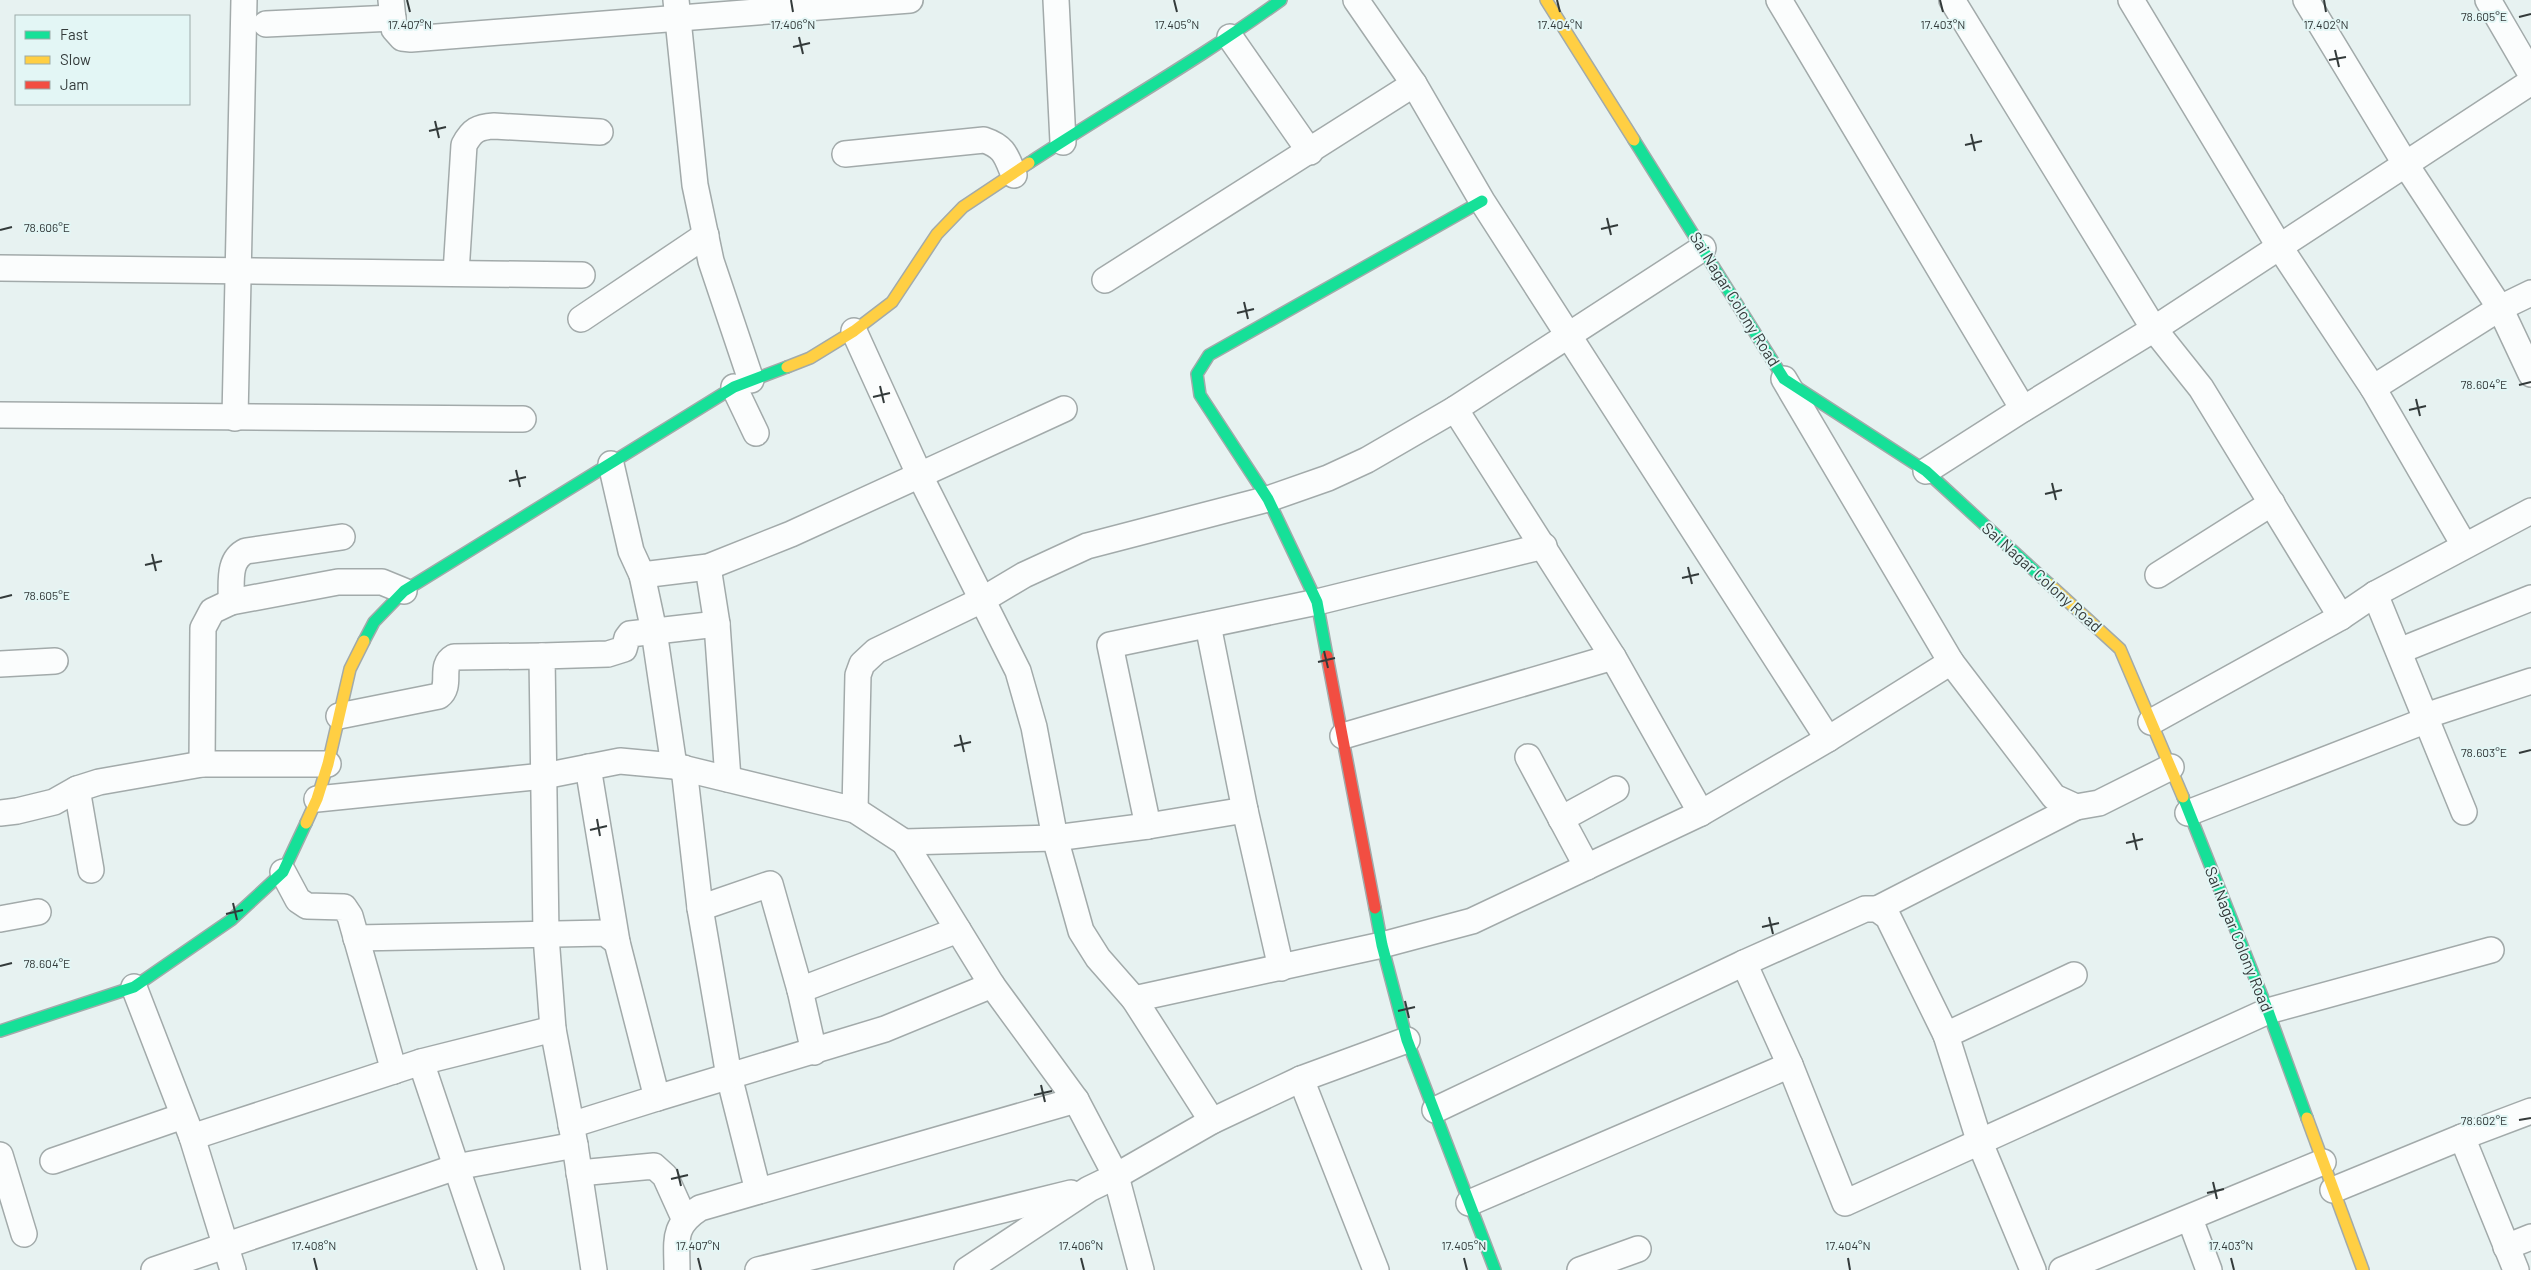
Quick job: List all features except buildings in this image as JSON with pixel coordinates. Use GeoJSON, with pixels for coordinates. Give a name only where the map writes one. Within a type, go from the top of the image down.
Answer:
{"type":"FeatureCollection","features":[{"type":"Feature","properties":{"kind":"street"},"geometry":{"type":"LineString","coordinates":[[235,418],[244,0]]}},
{"type":"Feature","properties":{"kind":"street"},"geometry":{"type":"LineString","coordinates":[[266,24],[392,9],[394,29],[402,38],[411,39],[677,10],[910,0]]}},
{"type":"Feature","properties":{"kind":"street"},"geometry":{"type":"LineString","coordinates":[[1056,0],[1063,142]]}},
{"type":"Feature","properties":{"kind":"street"},"geometry":{"type":"LineString","coordinates":[[0,1031],[134,987],[231,920],[283,872],[317,799],[328,764],[350,668],[374,622],[404,591],[743,384],[810,358],[854,331],[892,302],[937,234],[963,207],[1101,116],[1230,37],[1281,0]]}},
{"type":"Feature","properties":{"kind":"street"},"geometry":{"type":"LineString","coordinates":[[1356,0],[1414,84],[1482,201],[1828,739]]}},
{"type":"Feature","properties":{"kind":"street","name":"Sai Nagar Colony Road"},"geometry":{"type":"LineString","coordinates":[[1546,0],[1784,379],[1926,471],[2120,649],[2171,767],[2268,1011],[2332,1190],[2363,1270]]}},
{"type":"Feature","properties":{"kind":"street"},"geometry":{"type":"LineString","coordinates":[[1779,0],[2023,408]]}},
{"type":"Feature","properties":{"kind":"street"},"geometry":{"type":"LineString","coordinates":[[1952,0],[2154,329],[2201,388],[2341,617]]}},
{"type":"Feature","properties":{"kind":"street"},"geometry":{"type":"LineString","coordinates":[[2131,0],[2279,246],[2373,388],[2464,545]]}},
{"type":"Feature","properties":{"kind":"street"},"geometry":{"type":"LineString","coordinates":[[2306,0],[2406,165],[2500,308],[2531,374]]}},
{"type":"Feature","properties":{"kind":"street"},"geometry":{"type":"LineString","coordinates":[[2488,0],[2531,74]]}},
{"type":"Feature","properties":{"kind":"street"},"geometry":{"type":"LineString","coordinates":[[677,10],[695,185],[711,261],[756,433]]}},
{"type":"Feature","properties":{"kind":"street"},"geometry":{"type":"LineString","coordinates":[[1230,37],[1310,152]]}},
{"type":"Feature","properties":{"kind":"street"},"geometry":{"type":"LineString","coordinates":[[1926,471],[2023,408],[2154,329],[2531,82]]}},
{"type":"Feature","properties":{"kind":"street"},"geometry":{"type":"LineString","coordinates":[[1105,280],[1310,152],[1414,84]]}},
{"type":"Feature","properties":{"kind":"street"},"geometry":{"type":"LineString","coordinates":[[456,274],[464,145],[471,133],[481,127],[494,126],[600,132]]}},
{"type":"Feature","properties":{"kind":"street"},"geometry":{"type":"LineString","coordinates":[[845,154],[984,140],[996,144],[1005,153],[1014,175]]}},
{"type":"Feature","properties":{"kind":"street"},"geometry":{"type":"LineString","coordinates":[[1482,201],[1209,355],[1197,374],[1200,395],[1268,499],[1317,602],[1382,945],[1407,1040],[1495,1270]]}},
{"type":"Feature","properties":{"kind":"street"},"geometry":{"type":"LineString","coordinates":[[581,319],[706,235]]}},
{"type":"Feature","properties":{"kind":"street"},"geometry":{"type":"LineString","coordinates":[[855,810],[858,675],[862,664],[876,651],[982,600],[1024,575],[1086,546],[1268,499],[1328,478],[1367,460],[1455,409],[1703,248]]}},
{"type":"Feature","properties":{"kind":"street"},"geometry":{"type":"LineString","coordinates":[[0,268],[582,275]]}},
{"type":"Feature","properties":{"kind":"street"},"geometry":{"type":"LineString","coordinates":[[2373,388],[2500,308],[2531,293]]}},
{"type":"Feature","properties":{"kind":"street"},"geometry":{"type":"LineString","coordinates":[[854,331],[919,474],[1018,671],[1034,727],[1054,838],[1081,931],[1098,958],[1134,999],[1212,1121]]}},
{"type":"Feature","properties":{"kind":"street"},"geometry":{"type":"LineString","coordinates":[[1784,379],[1951,662],[2054,797],[2076,807]]}},
{"type":"Feature","properties":{"kind":"street"},"geometry":{"type":"LineString","coordinates":[[642,575],[708,566],[791,534],[1064,408]]}},
{"type":"Feature","properties":{"kind":"street"},"geometry":{"type":"LineString","coordinates":[[1455,409],[1613,657],[1701,813]]}},
{"type":"Feature","properties":{"kind":"street"},"geometry":{"type":"LineString","coordinates":[[0,416],[522,419]]}},
{"type":"Feature","properties":{"kind":"street"},"geometry":{"type":"LineString","coordinates":[[611,464],[631,551],[642,575],[654,631],[679,767],[700,908],[729,1076],[758,1191]]}},
{"type":"Feature","properties":{"kind":"street"},"geometry":{"type":"LineString","coordinates":[[2158,575],[2272,504]]}},
{"type":"Feature","properties":{"kind":"street"},"geometry":{"type":"LineString","coordinates":[[2150,722],[2341,617],[2375,594],[2531,511]]}},
{"type":"Feature","properties":{"kind":"street"},"geometry":{"type":"LineString","coordinates":[[231,602],[233,564],[237,555],[246,551],[342,538]]}},
{"type":"Feature","properties":{"kind":"street"},"geometry":{"type":"LineString","coordinates":[[1148,826],[1110,645],[1317,602],[1544,546]]}},
{"type":"Feature","properties":{"kind":"street"},"geometry":{"type":"LineString","coordinates":[[708,566],[717,624],[728,779]]}},
{"type":"Feature","properties":{"kind":"street"},"geometry":{"type":"LineString","coordinates":[[202,764],[203,628],[212,611],[231,602],[338,582],[359,580],[382,582],[404,591]]}},
{"type":"Feature","properties":{"kind":"street"},"geometry":{"type":"LineString","coordinates":[[2375,594],[2464,812]]}},
{"type":"Feature","properties":{"kind":"street"},"geometry":{"type":"LineString","coordinates":[[2399,651],[2531,598]]}},
{"type":"Feature","properties":{"kind":"street"},"geometry":{"type":"LineString","coordinates":[[339,716],[439,696],[444,692],[446,686],[446,666],[448,661],[454,657],[608,654],[624,649],[630,634],[717,624]]}},
{"type":"Feature","properties":{"kind":"street"},"geometry":{"type":"LineString","coordinates":[[1208,624],[1245,810],[1281,968]]}},
{"type":"Feature","properties":{"kind":"street"},"geometry":{"type":"LineString","coordinates":[[542,656],[546,936],[553,1029],[573,1135],[594,1270]]}},
{"type":"Feature","properties":{"kind":"street"},"geometry":{"type":"LineString","coordinates":[[1343,736],[1613,657]]}},
{"type":"Feature","properties":{"kind":"street"},"geometry":{"type":"LineString","coordinates":[[0,664],[55,661]]}},
{"type":"Feature","properties":{"kind":"street"},"geometry":{"type":"LineString","coordinates":[[1134,999],[1382,945],[1472,921],[1701,813],[1828,739],[1951,662]]}},
{"type":"Feature","properties":{"kind":"street"},"geometry":{"type":"LineString","coordinates":[[2188,813],[2426,718],[2531,681]]}},
{"type":"Feature","properties":{"kind":"street"},"geometry":{"type":"LineString","coordinates":[[1528,757],[1587,867]]}},
{"type":"Feature","properties":{"kind":"street"},"geometry":{"type":"LineString","coordinates":[[317,799],[544,776],[620,761],[679,767],[855,810],[904,842],[992,985],[1076,1100],[1116,1176],[1141,1270]]}},
{"type":"Feature","properties":{"kind":"street"},"geometry":{"type":"LineString","coordinates":[[0,813],[54,802],[77,788],[99,782],[202,764],[328,764]]}},
{"type":"Feature","properties":{"kind":"street"},"geometry":{"type":"LineString","coordinates":[[588,767],[618,942],[657,1098]]}},
{"type":"Feature","properties":{"kind":"street"},"geometry":{"type":"LineString","coordinates":[[1435,1110],[1744,963],[1865,909],[1877,909],[2076,807],[2099,803],[2171,767]]}},
{"type":"Feature","properties":{"kind":"street"},"geometry":{"type":"LineString","coordinates":[[77,788],[91,870]]}},
{"type":"Feature","properties":{"kind":"street"},"geometry":{"type":"LineString","coordinates":[[1561,819],[1616,789]]}},
{"type":"Feature","properties":{"kind":"street"},"geometry":{"type":"LineString","coordinates":[[904,842],[1054,838],[1148,826],[1245,810]]}},
{"type":"Feature","properties":{"kind":"street"},"geometry":{"type":"LineString","coordinates":[[283,872],[298,900],[307,906],[344,907],[350,916],[394,1071]]}},
{"type":"Feature","properties":{"kind":"street"},"geometry":{"type":"LineString","coordinates":[[700,908],[770,884],[800,990],[814,1052]]}},
{"type":"Feature","properties":{"kind":"street"},"geometry":{"type":"LineString","coordinates":[[1877,909],[1888,917],[1946,1035],[1980,1143],[2033,1270]]}},
{"type":"Feature","properties":{"kind":"street"},"geometry":{"type":"LineString","coordinates":[[0,919],[38,912]]}},
{"type":"Feature","properties":{"kind":"street"},"geometry":{"type":"LineString","coordinates":[[800,990],[958,930]]}},
{"type":"Feature","properties":{"kind":"street"},"geometry":{"type":"LineString","coordinates":[[356,938],[546,936],[605,933],[618,942]]}},
{"type":"Feature","properties":{"kind":"street"},"geometry":{"type":"LineString","coordinates":[[1744,963],[1790,1065],[1845,1204],[2268,1011],[2491,950]]}},
{"type":"Feature","properties":{"kind":"street"},"geometry":{"type":"LineString","coordinates":[[1946,1035],[2074,976]]}},
{"type":"Feature","properties":{"kind":"street"},"geometry":{"type":"LineString","coordinates":[[154,1270],[456,1167],[573,1135],[657,1098],[885,1029],[992,985]]}},
{"type":"Feature","properties":{"kind":"street"},"geometry":{"type":"LineString","coordinates":[[134,987],[187,1126],[233,1270]]}},
{"type":"Feature","properties":{"kind":"street"},"geometry":{"type":"LineString","coordinates":[[53,1161],[422,1062],[553,1029]]}},
{"type":"Feature","properties":{"kind":"street"},"geometry":{"type":"LineString","coordinates":[[966,1270],[1089,1189],[1116,1176],[1212,1121],[1301,1079],[1407,1040]]}},
{"type":"Feature","properties":{"kind":"street"},"geometry":{"type":"LineString","coordinates":[[422,1062],[491,1270]]}},
{"type":"Feature","properties":{"kind":"street"},"geometry":{"type":"LineString","coordinates":[[1469,1203],[1790,1065]]}},
{"type":"Feature","properties":{"kind":"street"},"geometry":{"type":"LineString","coordinates":[[1301,1079],[1376,1270]]}},
{"type":"Feature","properties":{"kind":"street"},"geometry":{"type":"LineString","coordinates":[[677,1270],[677,1236],[684,1218],[700,1208],[1076,1100]]}},
{"type":"Feature","properties":{"kind":"street"},"geometry":{"type":"LineString","coordinates":[[2332,1190],[2531,1111]]}},
{"type":"Feature","properties":{"kind":"street"},"geometry":{"type":"LineString","coordinates":[[2462,1137],[2516,1270]]}},
{"type":"Feature","properties":{"kind":"street"},"geometry":{"type":"LineString","coordinates":[[0,1155],[24,1234]]}},
{"type":"Feature","properties":{"kind":"street"},"geometry":{"type":"LineString","coordinates":[[2062,1270],[2190,1219],[2323,1162]]}},
{"type":"Feature","properties":{"kind":"street"},"geometry":{"type":"LineString","coordinates":[[579,1173],[654,1166],[665,1176],[684,1218]]}},
{"type":"Feature","properties":{"kind":"street"},"geometry":{"type":"LineString","coordinates":[[758,1270],[1089,1189]]}},
{"type":"Feature","properties":{"kind":"street"},"geometry":{"type":"LineString","coordinates":[[2190,1219],[2209,1270]]}},
{"type":"Feature","properties":{"kind":"street"},"geometry":{"type":"LineString","coordinates":[[2506,1247],[2531,1237]]}},
{"type":"Feature","properties":{"kind":"street"},"geometry":{"type":"LineString","coordinates":[[1580,1270],[1638,1249]]}},
{"type":"Feature","properties":{"kind":"traffic: fast"},"geometry":{"type":"LineString","coordinates":[[1029,163],[1188,63],[1281,0]]}},
{"type":"Feature","properties":{"kind":"traffic: fast"},"geometry":{"type":"LineString","coordinates":[[1634,140],[1784,379],[1926,471],[2049,584]]}},
{"type":"Feature","properties":{"kind":"traffic: fast"},"geometry":{"type":"LineString","coordinates":[[1327,656],[1317,602],[1268,499],[1200,395],[1197,374],[1209,355],[1482,201]]}},
{"type":"Feature","properties":{"kind":"traffic: fast"},"geometry":{"type":"LineString","coordinates":[[364,641],[374,622],[404,591],[734,387],[787,367]]}},
{"type":"Feature","properties":{"kind":"traffic: fast"},"geometry":{"type":"LineString","coordinates":[[2183,797],[2268,1011],[2307,1118]]}},
{"type":"Feature","properties":{"kind":"traffic: fast"},"geometry":{"type":"LineString","coordinates":[[0,1031],[134,987],[231,920],[283,872],[306,823]]}},
{"type":"Feature","properties":{"kind":"traffic: fast"},"geometry":{"type":"LineString","coordinates":[[1375,908],[1382,945],[1407,1040],[1495,1270]]}},
{"type":"Feature","properties":{"kind":"traffic: slow"},"geometry":{"type":"LineString","coordinates":[[1546,0],[1634,140]]}},
{"type":"Feature","properties":{"kind":"traffic: slow"},"geometry":{"type":"LineString","coordinates":[[787,367],[810,358],[854,331],[892,302],[937,234],[963,207],[1029,163]]}},
{"type":"Feature","properties":{"kind":"traffic: slow"},"geometry":{"type":"LineString","coordinates":[[2049,584],[2120,649],[2183,797]]}},
{"type":"Feature","properties":{"kind":"traffic: slow"},"geometry":{"type":"LineString","coordinates":[[306,823],[317,799],[328,764],[350,669],[364,641]]}},
{"type":"Feature","properties":{"kind":"traffic: slow"},"geometry":{"type":"LineString","coordinates":[[2307,1118],[2363,1270]]}},
{"type":"Feature","properties":{"kind":"traffic: jam"},"geometry":{"type":"LineString","coordinates":[[1327,656],[1375,908]]}}]}
